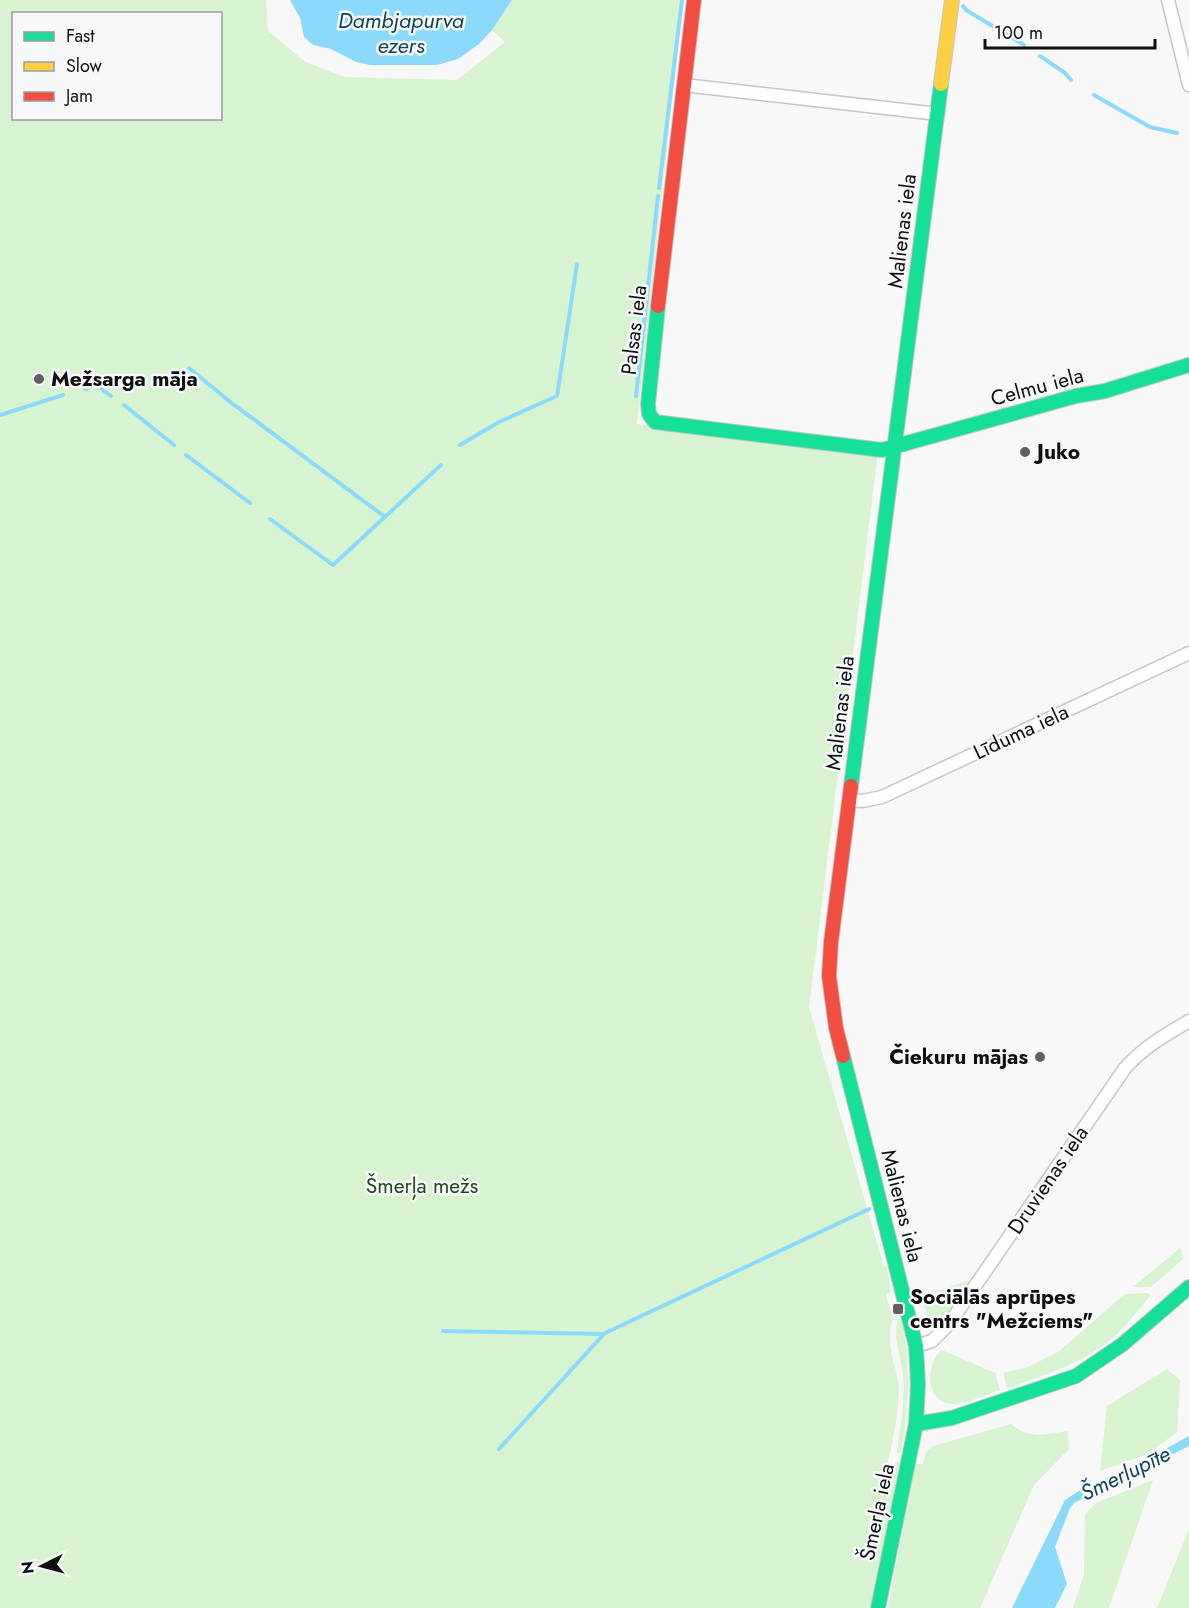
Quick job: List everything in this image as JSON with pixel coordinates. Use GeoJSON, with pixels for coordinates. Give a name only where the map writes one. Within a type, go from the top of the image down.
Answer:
{"type":"FeatureCollection","features":[{"type":"Feature","properties":{"kind":"street","name":"Palsas iela"},"geometry":{"type":"LineString","coordinates":[[694,0],[648,396],[647,407],[651,418],[661,424],[750,435],[882,450],[896,447]]}},
{"type":"Feature","properties":{"kind":"street","name":"Malienas iela"},"geometry":{"type":"LineString","coordinates":[[916,1424],[918,1385],[916,1346],[832,1011],[829,976],[831,942],[952,0]]}},
{"type":"Feature","properties":{"kind":"street"},"geometry":{"type":"LineString","coordinates":[[1168,0],[1189,85]]}},
{"type":"Feature","properties":{"kind":"street"},"geometry":{"type":"LineString","coordinates":[[684,85],[938,114]]}},
{"type":"Feature","properties":{"kind":"street","name":"Celmu iela"},"geometry":{"type":"LineString","coordinates":[[896,447],[1076,396],[1105,391],[1189,365]]}},
{"type":"Feature","properties":{"kind":"street","name":"Līduma iela"},"geometry":{"type":"LineString","coordinates":[[850,800],[862,801],[882,797],[1189,653]]}},
{"type":"Feature","properties":{"kind":"street","name":"Druvienas iela"},"geometry":{"type":"LineString","coordinates":[[916,1346],[932,1341],[949,1324],[1125,1068],[1150,1044],[1189,1021]]}},
{"type":"Feature","properties":{"kind":"street"},"geometry":{"type":"LineString","coordinates":[[916,1424],[952,1418],[1076,1376],[1124,1344],[1189,1287]]}},
{"type":"Feature","properties":{"kind":"street","name":"Šmerļa iela"},"geometry":{"type":"LineString","coordinates":[[878,1608],[916,1424]]}},
{"type":"Feature","properties":{"kind":"green space","name":"Šmerļa mežs"},"geometry":{"type":"Polygon","coordinates":[[[0,0],[266,0],[268,31],[304,61],[344,77],[457,80],[505,42],[492,30],[512,0],[683,0],[637,424],[878,452],[809,1007],[884,1267],[887,1266],[891,1293],[886,1294],[890,1310],[895,1309],[890,1340],[899,1392],[895,1429],[882,1489],[889,1490],[896,1461],[900,1462],[871,1608],[0,1608],[0,0]]]}},
{"type":"Feature","properties":{"kind":"green space"},"geometry":{"type":"Polygon","coordinates":[[[1181,1247],[1183,1259],[1151,1287],[1133,1287],[1181,1247]]]}},
{"type":"Feature","properties":{"kind":"green space"},"geometry":{"type":"Polygon","coordinates":[[[967,1281],[972,1283],[971,1287],[940,1322],[934,1325],[930,1323],[922,1299],[924,1295],[967,1281]]]}},
{"type":"Feature","properties":{"kind":"green space"},"geometry":{"type":"Polygon","coordinates":[[[1148,1293],[1151,1295],[1120,1331],[1095,1351],[1067,1366],[1007,1388],[1003,1373],[1028,1367],[1058,1352],[1125,1294],[1148,1293]]]}},
{"type":"Feature","properties":{"kind":"green space"},"geometry":{"type":"Polygon","coordinates":[[[901,1318],[907,1352],[908,1386],[901,1453],[897,1453],[904,1394],[896,1333],[898,1319],[901,1318]]]}},
{"type":"Feature","properties":{"kind":"green space"},"geometry":{"type":"Polygon","coordinates":[[[942,1350],[995,1373],[1000,1390],[960,1404],[944,1403],[937,1398],[930,1383],[932,1364],[942,1350]]]}},
{"type":"Feature","properties":{"kind":"green space"},"geometry":{"type":"Polygon","coordinates":[[[1167,1369],[1180,1380],[1177,1432],[1148,1454],[1100,1471],[1107,1406],[1167,1369]]]}},
{"type":"Feature","properties":{"kind":"green space"},"geometry":{"type":"Polygon","coordinates":[[[1011,1424],[1031,1434],[1068,1431],[1069,1449],[1034,1485],[980,1608],[888,1608],[915,1464],[923,1464],[926,1452],[933,1446],[1011,1424]]]}},
{"type":"Feature","properties":{"kind":"green space"},"geometry":{"type":"Polygon","coordinates":[[[1153,1480],[1109,1608],[1073,1608],[1084,1574],[1085,1514],[1096,1503],[1153,1480]]]}},
{"type":"Feature","properties":{"kind":"green space"},"geometry":{"type":"Polygon","coordinates":[[[1189,1529],[1189,1608],[1157,1608],[1189,1529]]]}},
{"type":"Feature","properties":{"kind":"water","name":"Dambjapurva ezers"},"geometry":{"type":"Polygon","coordinates":[[[290,0],[512,0],[492,30],[479,44],[458,59],[437,65],[370,65],[356,62],[331,49],[313,45],[304,37],[300,18],[290,0]]]}},
{"type":"Feature","properties":{"kind":"water","name":"Šmerļupīte"},"geometry":{"type":"Polygon","coordinates":[[[1189,1436],[1189,1446],[1074,1503],[1055,1547],[1067,1584],[1055,1608],[1012,1608],[1065,1500],[1085,1487],[1135,1466],[1189,1436]]]}},
{"type":"Feature","properties":{"kind":"waterway"},"geometry":{"type":"LineString","coordinates":[[659,188],[682,0]]}},
{"type":"Feature","properties":{"kind":"waterway"},"geometry":{"type":"LineString","coordinates":[[963,6],[1024,45]]}},
{"type":"Feature","properties":{"kind":"waterway"},"geometry":{"type":"LineString","coordinates":[[1040,56],[1065,73],[1071,80]]}},
{"type":"Feature","properties":{"kind":"waterway"},"geometry":{"type":"LineString","coordinates":[[1094,95],[1150,127],[1177,133]]}},
{"type":"Feature","properties":{"kind":"waterway"},"geometry":{"type":"LineString","coordinates":[[636,396],[658,196]]}},
{"type":"Feature","properties":{"kind":"waterway"},"geometry":{"type":"LineString","coordinates":[[460,445],[499,422],[557,396],[577,264]]}},
{"type":"Feature","properties":{"kind":"waterway"},"geometry":{"type":"LineString","coordinates":[[189,368],[229,401],[385,517]]}},
{"type":"Feature","properties":{"kind":"waterway"},"geometry":{"type":"LineString","coordinates":[[85,389],[96,385],[111,396]]}},
{"type":"Feature","properties":{"kind":"waterway"},"geometry":{"type":"LineString","coordinates":[[0,415],[63,395]]}},
{"type":"Feature","properties":{"kind":"waterway"},"geometry":{"type":"LineString","coordinates":[[124,405],[174,445]]}},
{"type":"Feature","properties":{"kind":"waterway"},"geometry":{"type":"LineString","coordinates":[[186,455],[250,503]]}},
{"type":"Feature","properties":{"kind":"waterway"},"geometry":{"type":"LineString","coordinates":[[270,519],[333,565],[441,465]]}},
{"type":"Feature","properties":{"kind":"waterway"},"geometry":{"type":"LineString","coordinates":[[443,1331],[603,1334],[869,1209]]}},
{"type":"Feature","properties":{"kind":"waterway"},"geometry":{"type":"LineString","coordinates":[[499,1449],[603,1335]]}},
{"type":"Feature","properties":{"kind":"traffic: fast"},"geometry":{"type":"LineString","coordinates":[[851,786],[941,84]]}},
{"type":"Feature","properties":{"kind":"traffic: fast"},"geometry":{"type":"LineString","coordinates":[[658,306],[648,404],[649,414],[655,422],[882,450],[1076,396],[1105,391],[1189,365]]}},
{"type":"Feature","properties":{"kind":"traffic: fast"},"geometry":{"type":"LineString","coordinates":[[843,1056],[916,1346],[918,1385],[916,1424],[878,1608]]}},
{"type":"Feature","properties":{"kind":"traffic: fast"},"geometry":{"type":"LineString","coordinates":[[916,1424],[952,1418],[1076,1376],[1123,1344],[1189,1287]]}},
{"type":"Feature","properties":{"kind":"traffic: slow"},"geometry":{"type":"LineString","coordinates":[[941,84],[952,0]]}},
{"type":"Feature","properties":{"kind":"traffic: jam"},"geometry":{"type":"LineString","coordinates":[[658,306],[694,0]]}},
{"type":"Feature","properties":{"kind":"traffic: jam"},"geometry":{"type":"LineString","coordinates":[[843,1056],[836,1028],[829,976],[831,942],[851,786]]}},
{"type":"Feature","properties":{"kind":"place","name":"Mežsarga māja"},"geometry":{"type":"Point","coordinates":[39,379]}},
{"type":"Feature","properties":{"kind":"place","name":"Juko"},"geometry":{"type":"Point","coordinates":[1025,452]}},
{"type":"Feature","properties":{"kind":"place","name":"Čiekuru mājas"},"geometry":{"type":"Point","coordinates":[1040,1057]}},
{"type":"Feature","properties":{"kind":"place","name":"Sociālās aprūpes centrs \"Mežciems\""},"geometry":{"type":"Point","coordinates":[898,1309]}}]}
